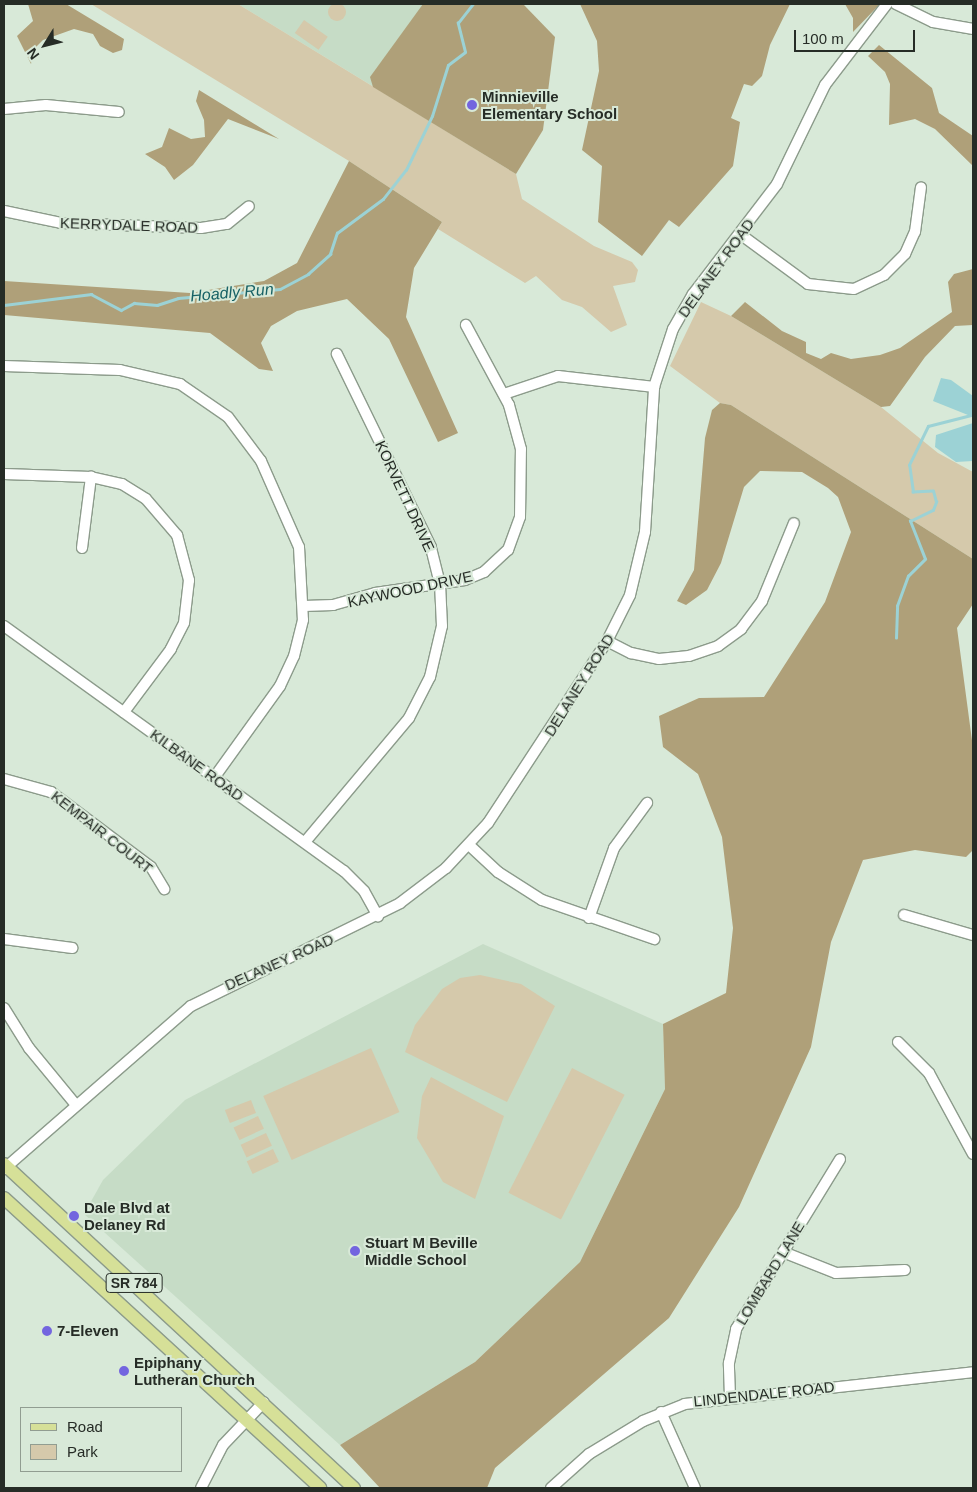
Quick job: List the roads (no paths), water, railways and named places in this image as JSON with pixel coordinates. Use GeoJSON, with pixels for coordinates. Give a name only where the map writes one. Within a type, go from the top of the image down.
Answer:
{"type":"FeatureCollection","features":[{"type":"Feature","properties":{"kind":"main road","name":"SR 784"},"geometry":{"type":"LineString","coordinates":[[5,1166],[264,1402],[354,1488]]}},
{"type":"Feature","properties":{"kind":"main road","name":"SR 784"},"geometry":{"type":"LineString","coordinates":[[4,1198],[320,1488]]}},
{"type":"Feature","properties":{"kind":"street","name":"DELANEY ROAD"},"geometry":{"type":"LineString","coordinates":[[5,1166],[202,999],[378,916],[422,888],[469,845],[503,802],[607,641],[630,595],[642,550],[654,387],[676,322],[790,162],[825,85],[887,4]]}},
{"type":"Feature","properties":{"kind":"street"},"geometry":{"type":"LineString","coordinates":[[896,4],[933,22],[973,29]]}},
{"type":"Feature","properties":{"kind":"street"},"geometry":{"type":"LineString","coordinates":[[4,109],[46,105],[120,112]]}},
{"type":"Feature","properties":{"kind":"street"},"geometry":{"type":"LineString","coordinates":[[740,234],[808,284],[854,288],[884,275],[905,254],[915,232],[921,187]]}},
{"type":"Feature","properties":{"kind":"street","name":"KERRYDALE ROAD"},"geometry":{"type":"LineString","coordinates":[[4,211],[61,223],[200,228],[227,224],[249,206]]}},
{"type":"Feature","properties":{"kind":"street","name":"KAYWOOD DRIVE"},"geometry":{"type":"LineString","coordinates":[[304,606],[332,605],[440,584],[484,572],[508,550],[516,532],[521,449],[504,394],[466,325]]}},
{"type":"Feature","properties":{"kind":"street","name":"KORVETT DRIVE"},"geometry":{"type":"LineString","coordinates":[[305,842],[340,797],[384,752],[420,699],[440,641],[440,584],[422,525],[337,354]]}},
{"type":"Feature","properties":{"kind":"street"},"geometry":{"type":"LineString","coordinates":[[4,366],[138,372],[180,384],[212,402],[252,445],[287,515],[302,566],[304,606],[300,639],[285,678],[214,778]]}},
{"type":"Feature","properties":{"kind":"street"},"geometry":{"type":"LineString","coordinates":[[504,394],[558,376],[654,387]]}},
{"type":"Feature","properties":{"kind":"street"},"geometry":{"type":"LineString","coordinates":[[4,474],[91,477],[122,484],[146,498],[177,535],[187,564],[187,610],[178,636],[124,712]]}},
{"type":"Feature","properties":{"kind":"street"},"geometry":{"type":"LineString","coordinates":[[82,548],[91,477]]}},
{"type":"Feature","properties":{"kind":"street"},"geometry":{"type":"LineString","coordinates":[[607,641],[645,657],[674,658],[704,652],[730,638],[762,601],[794,523]]}},
{"type":"Feature","properties":{"kind":"street","name":"KILBANE ROAD"},"geometry":{"type":"LineString","coordinates":[[4,626],[305,842],[354,880],[378,916]]}},
{"type":"Feature","properties":{"kind":"street","name":"KEMPAIR COURT"},"geometry":{"type":"LineString","coordinates":[[4,779],[51,792],[151,867],[164,888]]}},
{"type":"Feature","properties":{"kind":"street"},"geometry":{"type":"LineString","coordinates":[[589,918],[614,848],[647,804]]}},
{"type":"Feature","properties":{"kind":"street"},"geometry":{"type":"LineString","coordinates":[[469,845],[527,892],[589,918],[654,939]]}},
{"type":"Feature","properties":{"kind":"street"},"geometry":{"type":"LineString","coordinates":[[904,915],[973,936]]}},
{"type":"Feature","properties":{"kind":"street"},"geometry":{"type":"LineString","coordinates":[[4,939],[72,948]]}},
{"type":"Feature","properties":{"kind":"street"},"geometry":{"type":"LineString","coordinates":[[4,1008],[29,1048],[76,1105]]}},
{"type":"Feature","properties":{"kind":"street"},"geometry":{"type":"LineString","coordinates":[[898,1042],[929,1073],[973,1154]]}},
{"type":"Feature","properties":{"kind":"street","name":"LOMBARD LANE"},"geometry":{"type":"LineString","coordinates":[[730,1397],[729,1363],[736,1328],[840,1159]]}},
{"type":"Feature","properties":{"kind":"street"},"geometry":{"type":"LineString","coordinates":[[783,1252],[836,1273],[905,1270]]}},
{"type":"Feature","properties":{"kind":"street","name":"LINDENDALE ROAD"},"geometry":{"type":"LineString","coordinates":[[551,1488],[589,1454],[661,1412],[730,1397],[973,1372]]}},
{"type":"Feature","properties":{"kind":"street"},"geometry":{"type":"LineString","coordinates":[[201,1488],[214,1458],[264,1402]]}},
{"type":"Feature","properties":{"kind":"street"},"geometry":{"type":"LineString","coordinates":[[661,1412],[695,1488]]}},
{"type":"Feature","properties":{"kind":"water"},"geometry":{"type":"Polygon","coordinates":[[[941,378],[951,380],[973,396],[973,417],[933,401],[941,378]]]}},
{"type":"Feature","properties":{"kind":"water"},"geometry":{"type":"Polygon","coordinates":[[[973,423],[973,461],[956,462],[935,447],[936,435],[973,423]]]}},
{"type":"Feature","properties":{"kind":"waterway","name":"Hoadly Run"},"geometry":{"type":"LineString","coordinates":[[4,305],[91,294],[121,310],[134,303],[157,305],[178,298],[280,289],[308,274],[330,254],[337,233],[383,199],[406,170],[432,116],[448,65],[465,52],[458,23],[473,4]]}},
{"type":"Feature","properties":{"kind":"waterway"},"geometry":{"type":"LineString","coordinates":[[896,638],[897,606],[908,576],[925,559],[910,521],[933,510],[936,502],[933,491],[913,492],[909,465],[928,426],[971,415],[973,410]]}},
{"type":"Feature","properties":{"kind":"place","name":"Minnieville Elementary School"},"geometry":{"type":"Point","coordinates":[472,105]}},
{"type":"Feature","properties":{"kind":"place","name":"Dale Blvd at Delaney Rd"},"geometry":{"type":"Point","coordinates":[74,1216]}},
{"type":"Feature","properties":{"kind":"place","name":"Stuart M Beville Middle School"},"geometry":{"type":"Point","coordinates":[355,1251]}},
{"type":"Feature","properties":{"kind":"place","name":"7-Eleven"},"geometry":{"type":"Point","coordinates":[47,1331]}},
{"type":"Feature","properties":{"kind":"place","name":"Epiphany Lutheran Church"},"geometry":{"type":"Point","coordinates":[124,1371]}}]}
